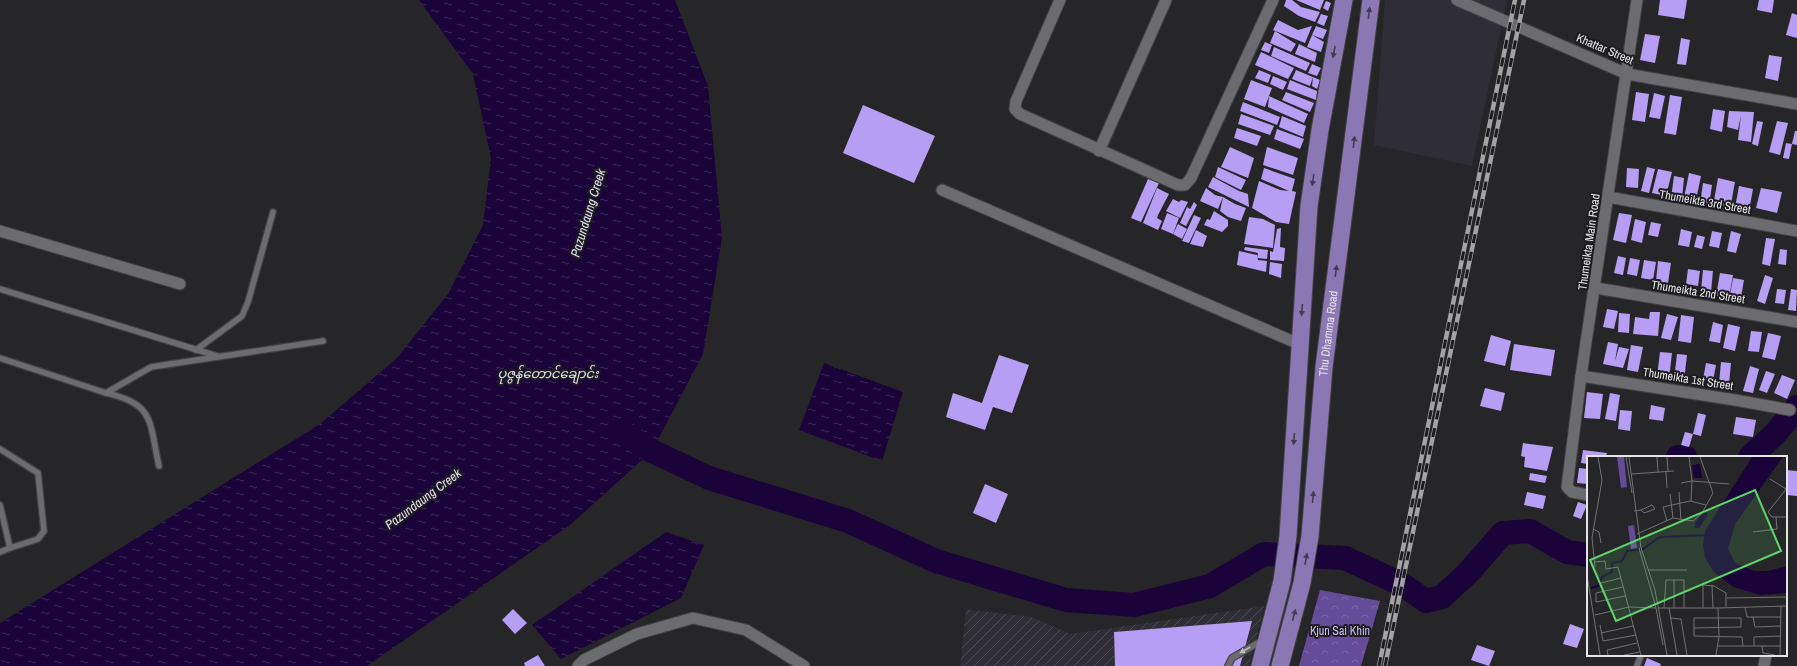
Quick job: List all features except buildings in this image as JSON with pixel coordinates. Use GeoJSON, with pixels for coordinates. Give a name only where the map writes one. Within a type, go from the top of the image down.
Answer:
{"type":"FeatureCollection","features":[{"type":"Feature","properties":{"kind":"main road"},"geometry":{"type":"LineString","coordinates":[[1260,666],[1282,581],[1288,536],[1299,344],[1309,206],[1320,130],[1344,0]]}},
{"type":"Feature","properties":{"kind":"main road","name":"Thu Dhamma Road"},"geometry":{"type":"LineString","coordinates":[[1280,666],[1302,583],[1310,536],[1324,367],[1371,0]]}},
{"type":"Feature","properties":{"kind":"main road"},"geometry":{"type":"LineString","coordinates":[[1268,634],[1288,634]]}},
{"type":"Feature","properties":{"kind":"street"},"geometry":{"type":"LineString","coordinates":[[1060,0],[1016,101],[1015,109],[1020,114],[1178,186],[1185,185],[1190,178],[1273,0]]}},
{"type":"Feature","properties":{"kind":"street"},"geometry":{"type":"LineString","coordinates":[[1099,151],[1166,0]]}},
{"type":"Feature","properties":{"kind":"street","name":"Khattar Street"},"geometry":{"type":"LineString","coordinates":[[1457,0],[1627,74],[1797,104]]}},
{"type":"Feature","properties":{"kind":"street","name":"Thumeikta Main Road"},"geometry":{"type":"LineString","coordinates":[[1587,495],[1572,492],[1567,487],[1637,0]]}},
{"type":"Feature","properties":{"kind":"street"},"geometry":{"type":"LineString","coordinates":[[942,190],[1299,344]]}},
{"type":"Feature","properties":{"kind":"street","name":"Thumeikta 3rd Street"},"geometry":{"type":"LineString","coordinates":[[1608,197],[1797,231]]}},
{"type":"Feature","properties":{"kind":"street"},"geometry":{"type":"LineString","coordinates":[[0,231],[180,284]]}},
{"type":"Feature","properties":{"kind":"street","name":"Thumeikta 2nd Street"},"geometry":{"type":"LineString","coordinates":[[1596,288],[1797,322]]}},
{"type":"Feature","properties":{"kind":"street","name":"Thumeikta 1st Street"},"geometry":{"type":"LineString","coordinates":[[1582,376],[1790,410]]}},
{"type":"Feature","properties":{"kind":"street"},"geometry":{"type":"LineString","coordinates":[[578,666],[584,660],[637,634],[693,618],[746,630],[804,666]]}},
{"type":"Feature","properties":{"kind":"street"},"geometry":{"type":"LineString","coordinates":[[1764,666],[1766,656]]}},
{"type":"Feature","properties":{"kind":"lane"},"geometry":{"type":"LineString","coordinates":[[196,350],[242,316],[248,302],[273,212]]}},
{"type":"Feature","properties":{"kind":"lane"},"geometry":{"type":"LineString","coordinates":[[0,289],[220,357]]}},
{"type":"Feature","properties":{"kind":"lane"},"geometry":{"type":"LineString","coordinates":[[106,393],[151,367],[323,342]]}},
{"type":"Feature","properties":{"kind":"lane"},"geometry":{"type":"LineString","coordinates":[[0,358],[106,393],[123,397],[140,406],[148,417],[159,466]]}},
{"type":"Feature","properties":{"kind":"lane"},"geometry":{"type":"LineString","coordinates":[[0,449],[38,473],[44,531],[38,539],[0,552]]}},
{"type":"Feature","properties":{"kind":"lane"},"geometry":{"type":"LineString","coordinates":[[0,505],[10,548]]}},
{"type":"Feature","properties":{"kind":"lane"},"geometry":{"type":"LineString","coordinates":[[1228,666],[1232,658],[1268,634]]}},
{"type":"Feature","properties":{"kind":"lane"},"geometry":{"type":"LineString","coordinates":[[1637,666],[1641,656]]}},
{"type":"Feature","properties":{"kind":"shaded area"},"geometry":{"type":"Polygon","coordinates":[[[1385,0],[1507,0],[1472,166],[1374,145],[1385,0]]]}},
{"type":"Feature","properties":{"kind":"shaded area"},"geometry":{"type":"Polygon","coordinates":[[[1264,606],[1249,666],[960,666],[966,609],[1031,617],[1071,634],[1264,606]]]}},
{"type":"Feature","properties":{"kind":"green space","name":"Kjun Sai Khin"},"geometry":{"type":"Polygon","coordinates":[[[1320,590],[1380,601],[1361,666],[1299,666],[1320,590]]]}},
{"type":"Feature","properties":{"kind":"water","name":"ပုဇွန်တောင်ချောင်း"},"geometry":{"type":"Polygon","coordinates":[[[419,0],[675,0],[708,86],[722,238],[703,354],[652,451],[570,525],[367,666],[0,666],[0,623],[320,424],[397,358],[448,294],[483,225],[491,158],[473,74],[419,0]]]}},
{"type":"Feature","properties":{"kind":"water"},"geometry":{"type":"Polygon","coordinates":[[[824,363],[903,392],[882,461],[799,430],[824,363]]]}},
{"type":"Feature","properties":{"kind":"water"},"geometry":{"type":"Polygon","coordinates":[[[666,532],[704,545],[681,598],[561,659],[532,625],[666,532]]]}},
{"type":"Feature","properties":{"kind":"waterway"},"geometry":{"type":"LineString","coordinates":[[1751,456],[1775,434],[1797,407]]}},
{"type":"Feature","properties":{"kind":"waterway"},"geometry":{"type":"LineString","coordinates":[[623,433],[652,451],[709,478],[848,521],[936,561],[1066,600],[1134,605],[1210,586],[1264,554],[1345,558],[1403,585],[1426,601],[1442,597],[1468,573],[1503,533],[1530,531],[1567,552],[1587,555]]}},
{"type":"Feature","properties":{"kind":"railway"},"geometry":{"type":"LineString","coordinates":[[1379,666],[1515,0]]}},
{"type":"Feature","properties":{"kind":"railway"},"geometry":{"type":"LineString","coordinates":[[1385,666],[1524,0]]}},
{"type":"Feature","properties":{"kind":"water label","name":"Pazundaung Creek"},"geometry":{"type":"Point","coordinates":[588,213]}},
{"type":"Feature","properties":{"kind":"water label","name":"Pazundaung Creek"},"geometry":{"type":"Point","coordinates":[423,499]}}]}
